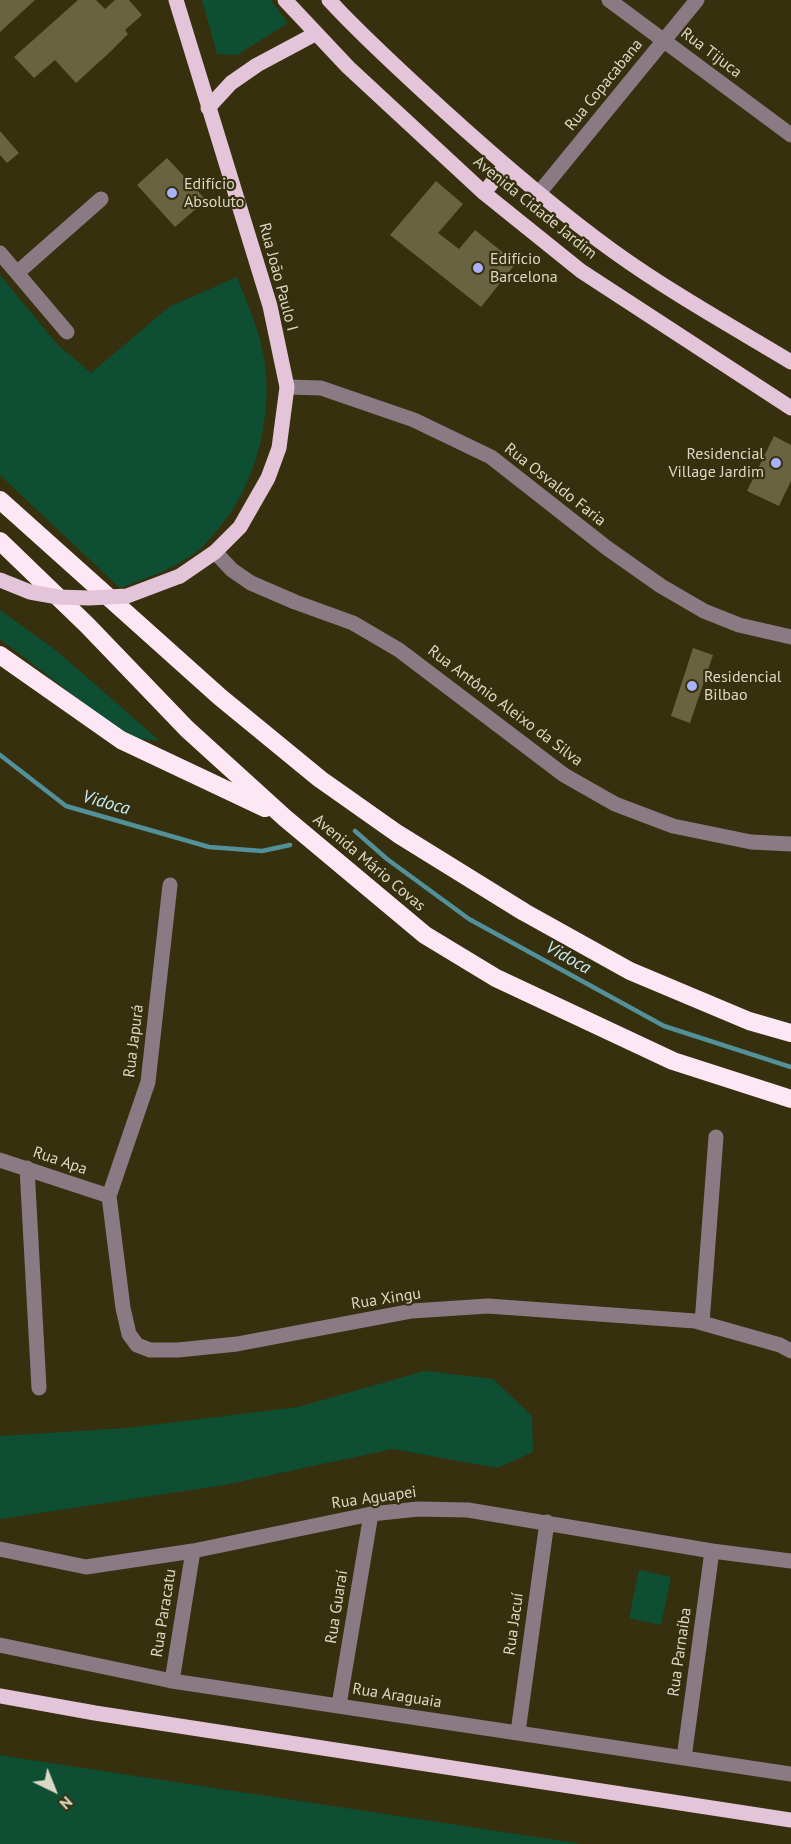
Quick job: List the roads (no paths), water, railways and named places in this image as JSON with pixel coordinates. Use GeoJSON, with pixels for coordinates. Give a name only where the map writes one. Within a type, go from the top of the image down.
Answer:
{"type":"FeatureCollection","features":[{"type":"Feature","properties":{"kind":"highway"},"geometry":{"type":"LineString","coordinates":[[0,500],[220,697],[320,779],[399,834],[524,912],[630,971],[749,1021],[791,1033]]}},
{"type":"Feature","properties":{"kind":"highway","name":"Avenida Mário Covas"},"geometry":{"type":"LineString","coordinates":[[0,541],[87,625],[187,729],[285,818],[425,934],[496,978],[673,1060],[791,1099]]}},
{"type":"Feature","properties":{"kind":"highway"},"geometry":{"type":"LineString","coordinates":[[0,655],[121,740],[285,818]]}},
{"type":"Feature","properties":{"kind":"main road","name":"Rua João Paulo I"},"geometry":{"type":"LineString","coordinates":[[0,580],[30,592],[58,597],[88,598],[127,596],[180,576],[215,552],[240,527],[268,478],[279,448],[286,387],[270,306],[176,0]]}},
{"type":"Feature","properties":{"kind":"main road","name":"Avenida Cidade Jardim"},"geometry":{"type":"LineString","coordinates":[[285,0],[348,67],[484,193],[581,271],[791,408]]}},
{"type":"Feature","properties":{"kind":"main road","name":"Avenida Cidade Jardim"},"geometry":{"type":"LineString","coordinates":[[329,0],[358,32],[505,166],[539,193],[612,250],[697,307],[791,362]]}},
{"type":"Feature","properties":{"kind":"main road"},"geometry":{"type":"LineString","coordinates":[[208,108],[231,83],[257,65],[315,34]]}},
{"type":"Feature","properties":{"kind":"main road"},"geometry":{"type":"LineString","coordinates":[[484,193],[505,166]]}},
{"type":"Feature","properties":{"kind":"main road"},"geometry":{"type":"LineString","coordinates":[[0,1696],[95,1713],[791,1820]]}},
{"type":"Feature","properties":{"kind":"street","name":"Rua Tijuca"},"geometry":{"type":"LineString","coordinates":[[609,0],[791,135]]}},
{"type":"Feature","properties":{"kind":"street","name":"Rua Copacabana"},"geometry":{"type":"LineString","coordinates":[[539,193],[697,0]]}},
{"type":"Feature","properties":{"kind":"street"},"geometry":{"type":"LineString","coordinates":[[17,273],[101,199]]}},
{"type":"Feature","properties":{"kind":"street"},"geometry":{"type":"LineString","coordinates":[[0,253],[67,332]]}},
{"type":"Feature","properties":{"kind":"street","name":"Rua Osvaldo Faria"},"geometry":{"type":"LineString","coordinates":[[286,387],[321,388],[331,391],[414,420],[491,457],[607,548],[661,586],[704,611],[739,626],[791,637]]}},
{"type":"Feature","properties":{"kind":"street","name":"Rua Antônio Aleixo da Silva"},"geometry":{"type":"LineString","coordinates":[[215,552],[232,570],[251,583],[353,623],[399,650],[564,775],[615,804],[673,826],[751,842],[788,845]]}},
{"type":"Feature","properties":{"kind":"street","name":"Rua Japurá"},"geometry":{"type":"LineString","coordinates":[[109,1196],[148,1082],[170,885]]}},
{"type":"Feature","properties":{"kind":"street"},"geometry":{"type":"LineString","coordinates":[[702,1323],[716,1137]]}},
{"type":"Feature","properties":{"kind":"street","name":"Rua Apa"},"geometry":{"type":"LineString","coordinates":[[0,1160],[109,1196]]}},
{"type":"Feature","properties":{"kind":"street"},"geometry":{"type":"LineString","coordinates":[[27,1168],[39,1388]]}},
{"type":"Feature","properties":{"kind":"street","name":"Rua Xingu"},"geometry":{"type":"LineString","coordinates":[[109,1196],[123,1308],[129,1334],[137,1345],[150,1350],[177,1350],[237,1344],[412,1311],[488,1306],[625,1315],[702,1323],[780,1345],[791,1351]]}},
{"type":"Feature","properties":{"kind":"street","name":"Rua Aguapei"},"geometry":{"type":"LineString","coordinates":[[0,1549],[86,1567],[193,1551],[371,1514],[418,1509],[468,1510],[712,1551],[791,1561]]}},
{"type":"Feature","properties":{"kind":"street","name":"Rua Guaraí"},"geometry":{"type":"LineString","coordinates":[[339,1705],[371,1514]]}},
{"type":"Feature","properties":{"kind":"street","name":"Rua Jacuí"},"geometry":{"type":"LineString","coordinates":[[518,1732],[547,1522]]}},
{"type":"Feature","properties":{"kind":"street","name":"Rua Paracatu"},"geometry":{"type":"LineString","coordinates":[[172,1681],[193,1551]]}},
{"type":"Feature","properties":{"kind":"street","name":"Rua Parnaíba"},"geometry":{"type":"LineString","coordinates":[[684,1758],[712,1551]]}},
{"type":"Feature","properties":{"kind":"street","name":"Rua Araguaia"},"geometry":{"type":"LineString","coordinates":[[0,1645],[172,1681],[791,1774]]}},
{"type":"Feature","properties":{"kind":"waterway","name":"Vidoca"},"geometry":{"type":"LineString","coordinates":[[0,755],[66,806],[209,847],[262,851],[290,845]]}},
{"type":"Feature","properties":{"kind":"waterway","name":"Vidoca"},"geometry":{"type":"LineString","coordinates":[[355,831],[387,859],[469,919],[664,1026],[791,1067]]}},
{"type":"Feature","properties":{"kind":"place","name":"Edifício Absoluto"},"geometry":{"type":"Point","coordinates":[172,193]}},
{"type":"Feature","properties":{"kind":"place","name":"Edifício Barcelona"},"geometry":{"type":"Point","coordinates":[478,268]}},
{"type":"Feature","properties":{"kind":"place","name":"Residencial Village Jardim"},"geometry":{"type":"Point","coordinates":[776,463]}},
{"type":"Feature","properties":{"kind":"place","name":"Residencial Bilbao"},"geometry":{"type":"Point","coordinates":[692,686]}}]}
